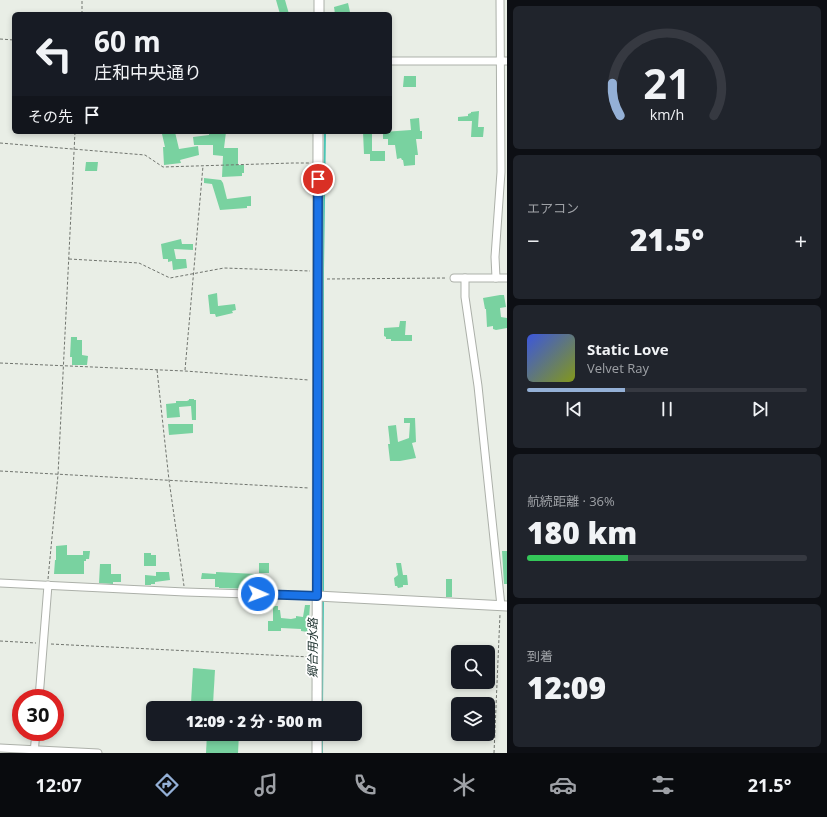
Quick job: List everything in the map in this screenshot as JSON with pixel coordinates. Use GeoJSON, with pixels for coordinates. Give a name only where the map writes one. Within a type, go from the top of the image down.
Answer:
{"type":"FeatureCollection","features":[{"type":"Feature","properties":{"kind":"street"},"geometry":{"type":"LineString","coordinates":[[319,0],[319,12]]}},
{"type":"Feature","properties":{"kind":"street"},"geometry":{"type":"LineString","coordinates":[[496,278],[495,257],[501,172],[504,61],[500,0]]}},
{"type":"Feature","properties":{"kind":"street"},"geometry":{"type":"LineString","coordinates":[[392,61],[504,61]]}},
{"type":"Feature","properties":{"kind":"street"},"geometry":{"type":"LineString","coordinates":[[317,701],[318,134]]}},
{"type":"Feature","properties":{"kind":"street"},"geometry":{"type":"LineString","coordinates":[[454,278],[507,278]]}},
{"type":"Feature","properties":{"kind":"street"},"geometry":{"type":"LineString","coordinates":[[0,583],[184,592],[317,596],[504,606],[478,386],[465,298],[465,278]]}},
{"type":"Feature","properties":{"kind":"street"},"geometry":{"type":"LineString","coordinates":[[39,689],[48,586]]}},
{"type":"Feature","properties":{"kind":"street"},"geometry":{"type":"LineString","coordinates":[[34,752],[35,741]]}},
{"type":"Feature","properties":{"kind":"street"},"geometry":{"type":"LineString","coordinates":[[317,741],[317,753]]}},
{"type":"Feature","properties":{"kind":"street"},"geometry":{"type":"LineString","coordinates":[[0,748],[34,752],[98,753]]}},
{"type":"Feature","properties":{"kind":"path"},"geometry":{"type":"LineString","coordinates":[[82,0],[82,12]]}},
{"type":"Feature","properties":{"kind":"path"},"geometry":{"type":"LineString","coordinates":[[0,39],[12,40]]}},
{"type":"Feature","properties":{"kind":"path"},"geometry":{"type":"LineString","coordinates":[[48,586],[58,475],[75,134]]}},
{"type":"Feature","properties":{"kind":"path"},"geometry":{"type":"LineString","coordinates":[[0,143],[145,155],[163,167],[293,163],[318,164]]}},
{"type":"Feature","properties":{"kind":"path"},"geometry":{"type":"LineString","coordinates":[[185,371],[203,165]]}},
{"type":"Feature","properties":{"kind":"path"},"geometry":{"type":"LineString","coordinates":[[69,259],[139,263],[170,278],[224,268],[318,275],[454,278]]}},
{"type":"Feature","properties":{"kind":"path"},"geometry":{"type":"LineString","coordinates":[[0,363],[185,371],[318,380]]}},
{"type":"Feature","properties":{"kind":"path"},"geometry":{"type":"LineString","coordinates":[[157,370],[169,480],[184,592]]}},
{"type":"Feature","properties":{"kind":"path"},"geometry":{"type":"LineString","coordinates":[[0,472],[317,488]]}},
{"type":"Feature","properties":{"kind":"path"},"geometry":{"type":"LineString","coordinates":[[494,753],[504,606]]}},
{"type":"Feature","properties":{"kind":"path"},"geometry":{"type":"LineString","coordinates":[[0,640],[310,657]]}},
{"type":"Feature","properties":{"kind":"building"},"geometry":{"type":"Polygon","coordinates":[[[276,0],[285,0],[288,12],[279,12],[276,0]]]}},
{"type":"Feature","properties":{"kind":"building"},"geometry":{"type":"Polygon","coordinates":[[[348,3],[350,12],[335,12],[334,7],[348,3]]]}},
{"type":"Feature","properties":{"kind":"building"},"geometry":{"type":"Polygon","coordinates":[[[404,76],[416,76],[416,87],[403,87],[404,76]]]}},
{"type":"Feature","properties":{"kind":"building"},"geometry":{"type":"Polygon","coordinates":[[[479,111],[478,127],[484,127],[483,137],[471,137],[472,121],[458,121],[458,117],[468,116],[471,112],[479,111]]]}},
{"type":"Feature","properties":{"kind":"building"},"geometry":{"type":"Polygon","coordinates":[[[419,118],[422,139],[416,139],[418,155],[415,155],[415,165],[404,166],[401,158],[397,159],[395,145],[388,145],[388,139],[383,139],[383,134],[392,134],[392,131],[411,130],[410,119],[419,118]]]}},
{"type":"Feature","properties":{"kind":"building"},"geometry":{"type":"Polygon","coordinates":[[[162,134],[175,134],[179,149],[198,146],[199,155],[180,160],[181,163],[164,165],[163,147],[165,147],[162,134]]]}},
{"type":"Feature","properties":{"kind":"building"},"geometry":{"type":"Polygon","coordinates":[[[226,134],[224,148],[238,148],[238,165],[244,165],[244,173],[242,173],[242,176],[222,177],[223,156],[213,155],[213,145],[194,145],[193,137],[226,134]]]}},
{"type":"Feature","properties":{"kind":"building"},"geometry":{"type":"Polygon","coordinates":[[[363,134],[372,134],[372,151],[385,151],[385,161],[370,161],[370,154],[364,154],[363,134]]]}},
{"type":"Feature","properties":{"kind":"building"},"geometry":{"type":"Polygon","coordinates":[[[86,162],[98,162],[97,171],[85,171],[86,162]]]}},
{"type":"Feature","properties":{"kind":"building"},"geometry":{"type":"Polygon","coordinates":[[[204,178],[221,180],[227,199],[251,196],[251,206],[247,206],[247,208],[220,210],[212,184],[204,183],[204,178]]]}},
{"type":"Feature","properties":{"kind":"building"},"geometry":{"type":"Polygon","coordinates":[[[181,239],[182,244],[193,244],[193,250],[174,249],[176,259],[186,259],[187,268],[173,270],[172,261],[168,262],[168,259],[163,259],[161,244],[181,239]]]}},
{"type":"Feature","properties":{"kind":"building"},"geometry":{"type":"Polygon","coordinates":[[[217,293],[218,306],[235,304],[236,310],[232,311],[233,313],[216,317],[215,314],[210,314],[208,295],[217,293]]]}},
{"type":"Feature","properties":{"kind":"building"},"geometry":{"type":"Polygon","coordinates":[[[504,295],[506,307],[500,308],[501,317],[507,318],[507,328],[496,330],[493,329],[493,326],[487,327],[486,309],[483,298],[504,295]]]}},
{"type":"Feature","properties":{"kind":"building"},"geometry":{"type":"Polygon","coordinates":[[[400,321],[406,321],[405,335],[412,335],[412,341],[391,341],[391,339],[386,339],[384,336],[384,328],[399,327],[400,321]]]}},
{"type":"Feature","properties":{"kind":"building"},"geometry":{"type":"Polygon","coordinates":[[[71,337],[77,337],[77,340],[82,340],[82,355],[88,356],[87,365],[72,365],[72,357],[70,357],[71,337]]]}},
{"type":"Feature","properties":{"kind":"building"},"geometry":{"type":"Polygon","coordinates":[[[189,399],[196,400],[196,420],[192,420],[191,406],[179,407],[180,417],[167,418],[166,404],[176,403],[176,401],[187,401],[189,399]]]}},
{"type":"Feature","properties":{"kind":"building"},"geometry":{"type":"Polygon","coordinates":[[[404,418],[415,418],[416,442],[412,443],[416,458],[390,461],[388,426],[396,425],[398,442],[409,438],[410,423],[404,423],[404,418]]]}},
{"type":"Feature","properties":{"kind":"building"},"geometry":{"type":"Polygon","coordinates":[[[168,424],[193,424],[193,433],[169,435],[168,424]]]}},
{"type":"Feature","properties":{"kind":"building"},"geometry":{"type":"Polygon","coordinates":[[[67,545],[67,555],[83,555],[83,551],[90,551],[89,559],[84,561],[84,574],[54,574],[56,546],[67,545]]]}},
{"type":"Feature","properties":{"kind":"building"},"geometry":{"type":"Polygon","coordinates":[[[502,551],[507,551],[507,584],[504,584],[502,551]]]}},
{"type":"Feature","properties":{"kind":"building"},"geometry":{"type":"Polygon","coordinates":[[[144,553],[156,555],[156,566],[144,566],[144,553]]]}},
{"type":"Feature","properties":{"kind":"building"},"geometry":{"type":"Polygon","coordinates":[[[259,563],[269,563],[269,573],[259,573],[259,563]]]}},
{"type":"Feature","properties":{"kind":"building"},"geometry":{"type":"Polygon","coordinates":[[[396,563],[401,563],[403,575],[407,575],[408,585],[403,585],[403,587],[398,588],[395,586],[394,578],[398,575],[396,563]]]}},
{"type":"Feature","properties":{"kind":"building"},"geometry":{"type":"Polygon","coordinates":[[[100,564],[111,564],[111,574],[121,574],[121,582],[113,582],[113,584],[99,583],[100,564]]]}},
{"type":"Feature","properties":{"kind":"building"},"geometry":{"type":"Polygon","coordinates":[[[156,572],[169,572],[170,580],[145,585],[145,575],[156,576],[156,572]]]}},
{"type":"Feature","properties":{"kind":"building"},"geometry":{"type":"Polygon","coordinates":[[[216,572],[257,574],[257,589],[219,588],[215,587],[215,579],[201,579],[202,573],[216,574],[216,572]]]}},
{"type":"Feature","properties":{"kind":"building"},"geometry":{"type":"Polygon","coordinates":[[[446,579],[452,579],[452,597],[446,597],[446,579]]]}},
{"type":"Feature","properties":{"kind":"building"},"geometry":{"type":"Polygon","coordinates":[[[305,605],[310,605],[308,632],[301,631],[301,629],[281,628],[281,631],[268,631],[268,621],[273,621],[273,606],[278,606],[281,618],[291,619],[296,618],[296,616],[303,617],[305,605]]]}},
{"type":"Feature","properties":{"kind":"building"},"geometry":{"type":"Polygon","coordinates":[[[193,668],[215,670],[213,701],[191,701],[193,668]]]}},
{"type":"Feature","properties":{"kind":"building"},"geometry":{"type":"Polygon","coordinates":[[[207,741],[239,741],[238,753],[206,753],[207,741]]]}},
{"type":"Feature","properties":{"kind":"waterway","name":"郷台用水路"},"geometry":{"type":"LineString","coordinates":[[323,593],[323,268],[325,134]]}},
{"type":"Feature","properties":{"kind":"waterway","name":"郷台用水路"},"geometry":{"type":"LineString","coordinates":[[322,701],[323,599]]}},
{"type":"Feature","properties":{"kind":"waterway","name":"郷台用水路"},"geometry":{"type":"LineString","coordinates":[[322,741],[322,753]]}},
{"type":"Feature","properties":{"kind":"route"},"geometry":{"type":"LineString","coordinates":[[258,594],[317,596],[318,179]]}}]}
